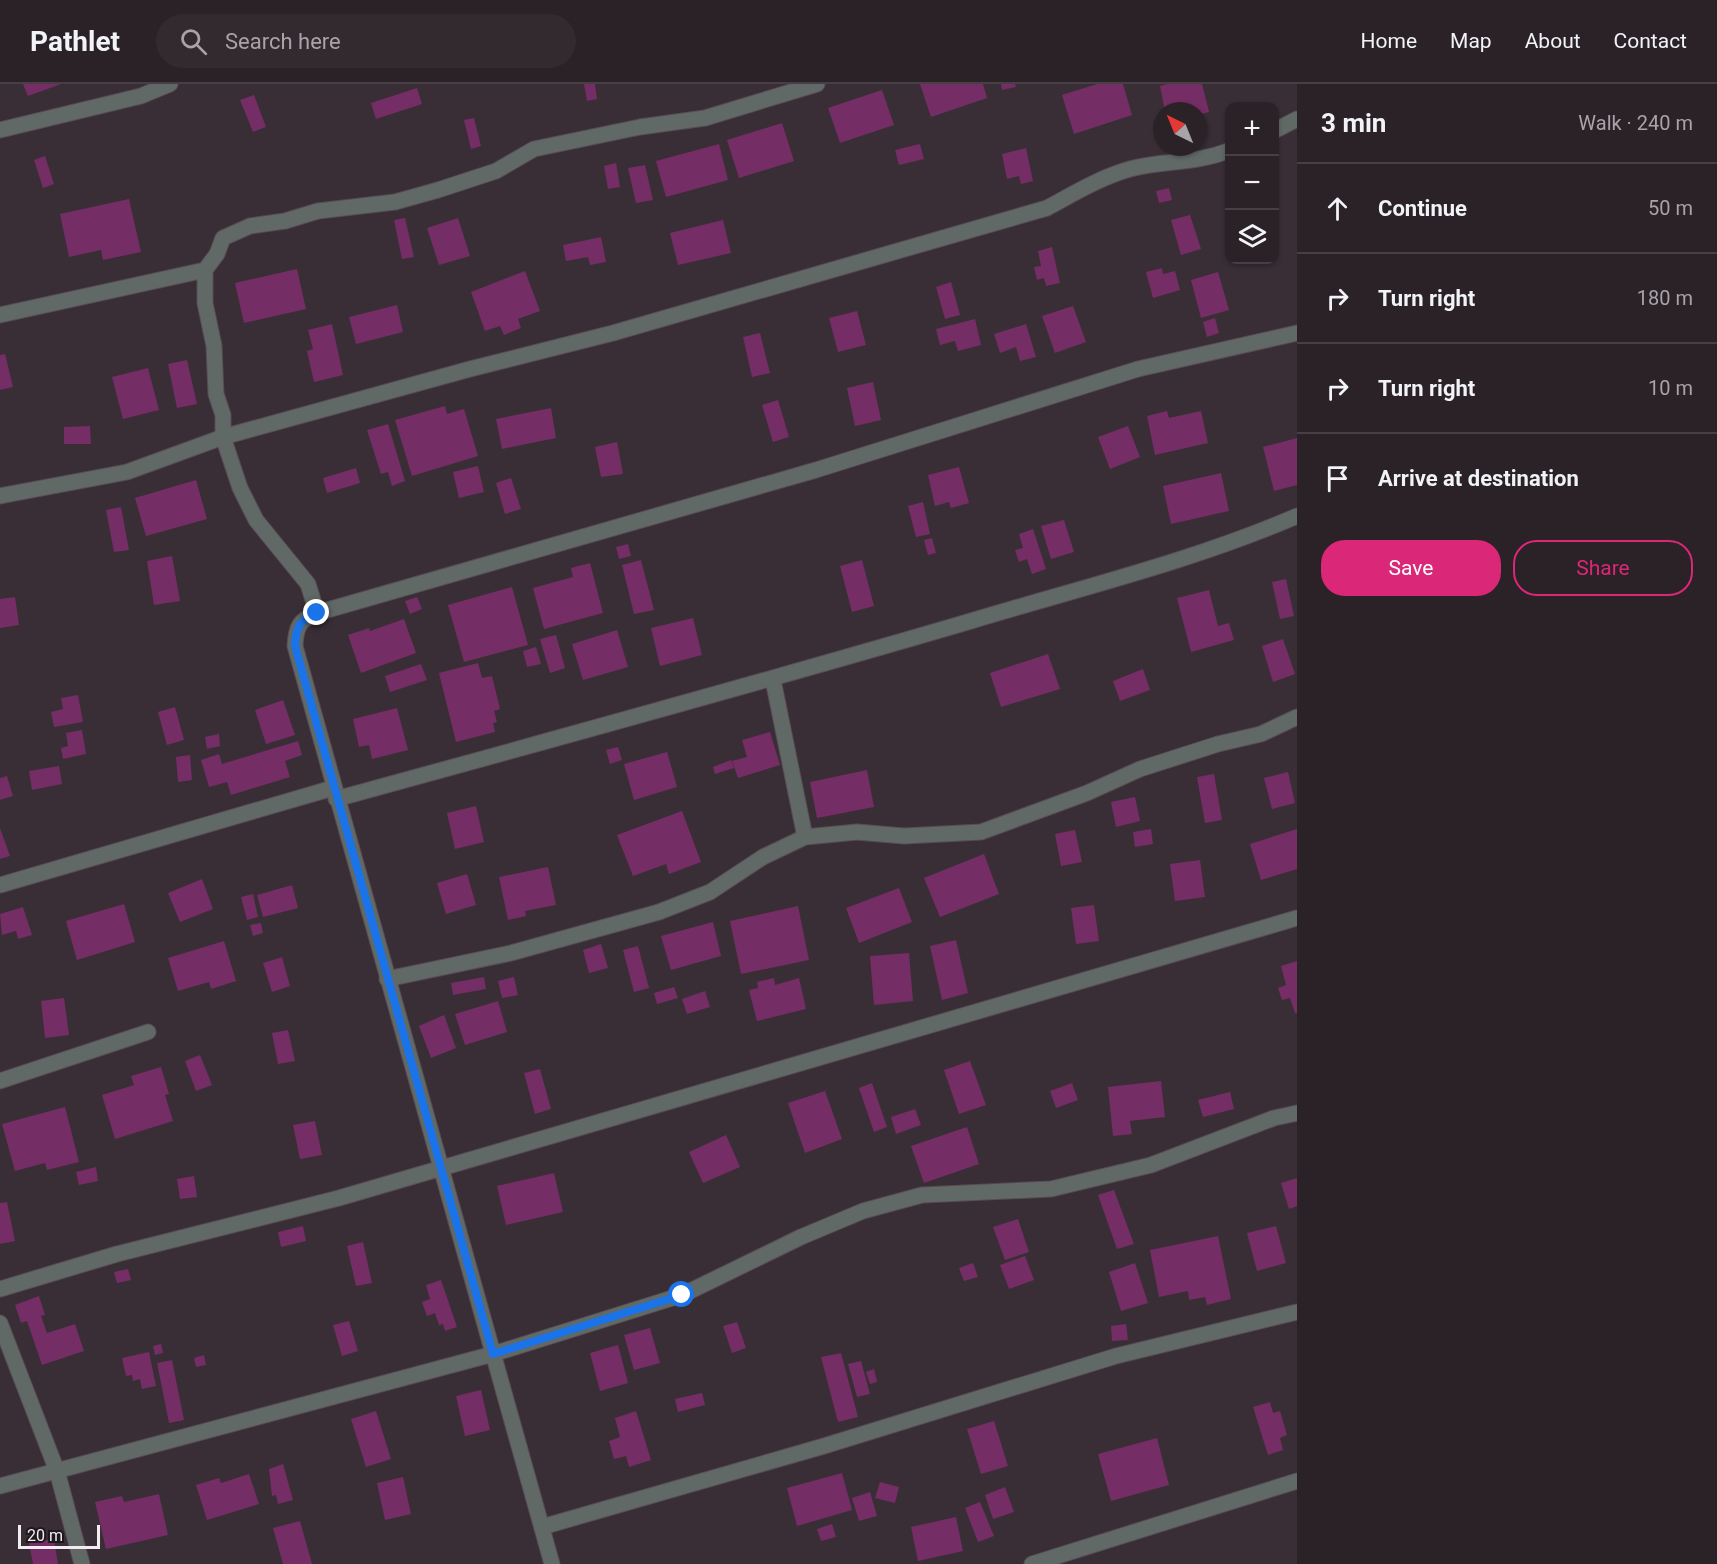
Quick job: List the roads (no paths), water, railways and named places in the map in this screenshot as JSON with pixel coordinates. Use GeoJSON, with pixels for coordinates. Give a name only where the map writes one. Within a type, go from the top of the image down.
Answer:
{"type":"FeatureCollection","features":[{"type":"Feature","properties":{"kind":"street"},"geometry":{"type":"LineString","coordinates":[[0,130],[141,96],[170,84]]}},
{"type":"Feature","properties":{"kind":"street"},"geometry":{"type":"LineString","coordinates":[[317,613],[308,584],[256,520],[240,488],[223,437],[223,416],[216,394],[214,346],[205,303],[205,270],[217,254],[223,238],[250,226],[285,221],[318,211],[395,202],[496,171],[534,149],[705,118],[817,84]]}},
{"type":"Feature","properties":{"kind":"street"},"geometry":{"type":"LineString","coordinates":[[1279,128],[1297,119]]}},
{"type":"Feature","properties":{"kind":"street"},"geometry":{"type":"LineString","coordinates":[[0,496],[127,472],[223,437],[470,369],[614,333],[1036,212],[1130,169],[1188,162],[1225,151]]}},
{"type":"Feature","properties":{"kind":"street"},"geometry":{"type":"LineString","coordinates":[[0,315],[205,270]]}},
{"type":"Feature","properties":{"kind":"street"},"geometry":{"type":"LineString","coordinates":[[552,1564],[335,793],[295,646],[296,627],[303,618],[317,613],[816,470],[1138,369],[1297,333]]}},
{"type":"Feature","properties":{"kind":"street"},"geometry":{"type":"LineString","coordinates":[[0,885],[335,793],[773,680],[1135,572],[1267,529],[1297,516]]}},
{"type":"Feature","properties":{"kind":"street"},"geometry":{"type":"LineString","coordinates":[[773,680],[805,837]]}},
{"type":"Feature","properties":{"kind":"street"},"geometry":{"type":"LineString","coordinates":[[387,979],[511,953],[659,912],[710,892],[763,857],[805,837],[856,832],[904,836],[981,832],[1087,794],[1140,769],[1218,744],[1261,734],[1297,717]]}},
{"type":"Feature","properties":{"kind":"street"},"geometry":{"type":"LineString","coordinates":[[0,1289],[117,1254],[339,1198],[722,1088],[1297,918]]}},
{"type":"Feature","properties":{"kind":"street"},"geometry":{"type":"LineString","coordinates":[[0,1081],[148,1032]]}},
{"type":"Feature","properties":{"kind":"street"},"geometry":{"type":"LineString","coordinates":[[0,1486],[493,1354],[682,1295],[801,1237],[863,1210],[922,1195],[1051,1188],[1150,1165],[1274,1118],[1297,1113]]}},
{"type":"Feature","properties":{"kind":"street"},"geometry":{"type":"LineString","coordinates":[[542,1527],[824,1446],[1116,1356],[1297,1312]]}},
{"type":"Feature","properties":{"kind":"street"},"geometry":{"type":"LineString","coordinates":[[0,1323],[57,1472],[82,1564]]}},
{"type":"Feature","properties":{"kind":"street"},"geometry":{"type":"LineString","coordinates":[[1032,1564],[1297,1481]]}}]}
